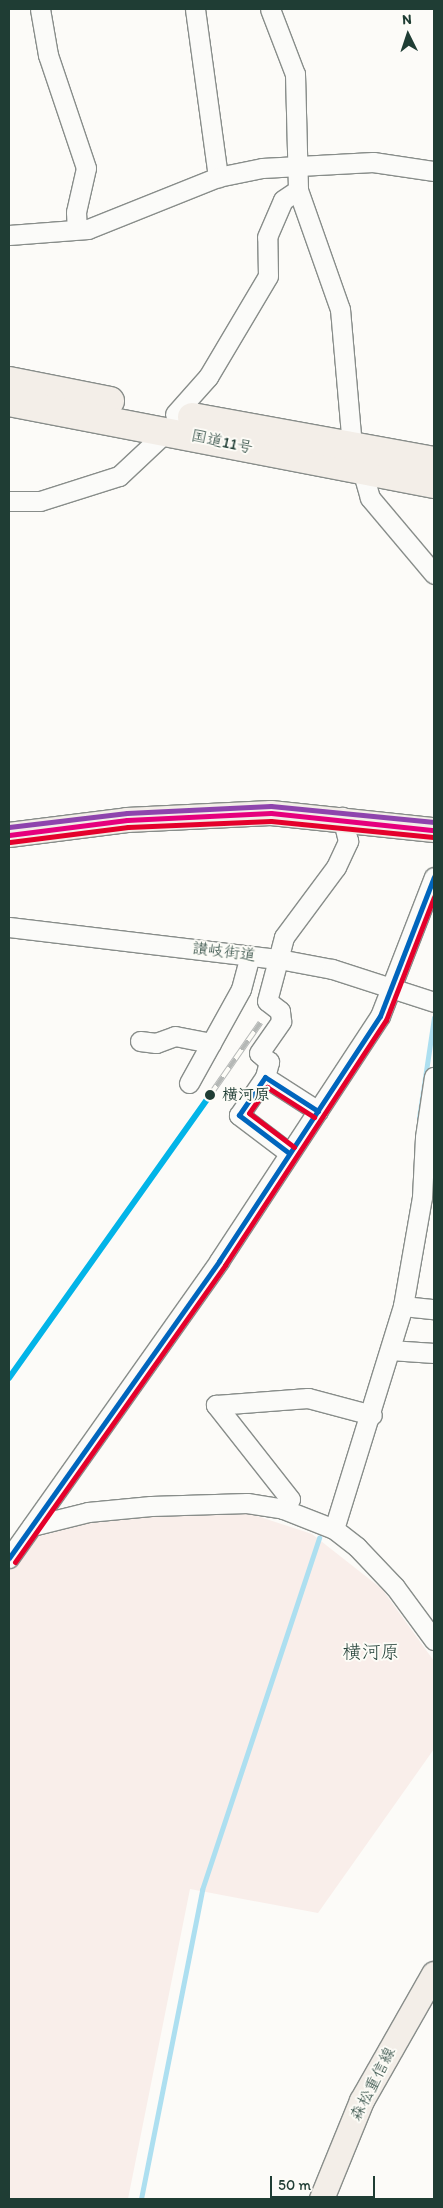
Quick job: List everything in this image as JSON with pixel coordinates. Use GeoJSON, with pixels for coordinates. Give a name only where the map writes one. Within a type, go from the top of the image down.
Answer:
{"type":"FeatureCollection","features":[{"type":"Feature","properties":{"kind":"highway","name":"国道11号"},"geometry":{"type":"LineString","coordinates":[[9,381],[362,470],[434,484]]}},
{"type":"Feature","properties":{"kind":"highway","name":"国道11号"},"geometry":{"type":"LineString","coordinates":[[9,402],[352,444],[434,462]]}},
{"type":"Feature","properties":{"kind":"main road"},"geometry":{"type":"LineString","coordinates":[[9,835],[193,816],[270,813],[342,817],[434,830]]}},
{"type":"Feature","properties":{"kind":"main road","name":"森松重信線"},"geometry":{"type":"LineString","coordinates":[[322,2199],[362,2101],[434,1974]]}},
{"type":"Feature","properties":{"kind":"street"},"geometry":{"type":"LineString","coordinates":[[40,9],[50,63],[86,168],[76,212],[77,230]]}},
{"type":"Feature","properties":{"kind":"street"},"geometry":{"type":"LineString","coordinates":[[195,9],[218,177]]}},
{"type":"Feature","properties":{"kind":"street"},"geometry":{"type":"LineString","coordinates":[[270,9],[295,74],[299,166],[298,190],[340,309],[352,444]]}},
{"type":"Feature","properties":{"kind":"street"},"geometry":{"type":"LineString","coordinates":[[10,231],[77,230],[218,177],[299,166],[373,162],[434,171]]}},
{"type":"Feature","properties":{"kind":"street"},"geometry":{"type":"LineString","coordinates":[[9,501],[40,501],[119,476],[171,422],[208,377],[268,276],[267,237],[283,200],[298,190]]}},
{"type":"Feature","properties":{"kind":"street"},"geometry":{"type":"LineString","coordinates":[[362,470],[370,498],[434,572]]}},
{"type":"Feature","properties":{"kind":"street"},"geometry":{"type":"LineString","coordinates":[[267,1001],[284,937],[336,867],[348,842],[342,817]]}},
{"type":"Feature","properties":{"kind":"street"},"geometry":{"type":"LineString","coordinates":[[9,1558],[219,1261],[318,1111],[392,992],[434,877]]}},
{"type":"Feature","properties":{"kind":"street","name":"讃岐街道"},"geometry":{"type":"LineString","coordinates":[[9,927],[279,959],[332,969],[392,992],[434,1002]]}},
{"type":"Feature","properties":{"kind":"street"},"geometry":{"type":"LineString","coordinates":[[189,1083],[240,989],[250,956]]}},
{"type":"Feature","properties":{"kind":"street"},"geometry":{"type":"LineString","coordinates":[[240,989],[267,1001],[280,1011],[281,1021],[259,1053],[269,1062],[265,1077],[239,1115],[289,1153]]}},
{"type":"Feature","properties":{"kind":"street"},"geometry":{"type":"LineString","coordinates":[[140,1041],[156,1043],[175,1036],[211,1043]]}},
{"type":"Feature","properties":{"kind":"street"},"geometry":{"type":"LineString","coordinates":[[334,1529],[367,1414],[390,1350],[403,1306],[422,1197],[424,1137],[434,1076]]}},
{"type":"Feature","properties":{"kind":"street"},"geometry":{"type":"LineString","coordinates":[[265,1077],[318,1111]]}},
{"type":"Feature","properties":{"kind":"street"},"geometry":{"type":"LineString","coordinates":[[403,1306],[434,1309]]}},
{"type":"Feature","properties":{"kind":"street"},"geometry":{"type":"LineString","coordinates":[[390,1350],[434,1353]]}},
{"type":"Feature","properties":{"kind":"street"},"geometry":{"type":"LineString","coordinates":[[283,1509],[290,1500],[216,1405],[308,1398],[367,1414]]}},
{"type":"Feature","properties":{"kind":"street"},"geometry":{"type":"LineString","coordinates":[[32,1526],[142,1506],[247,1503],[283,1509],[334,1529],[376,1564],[434,1640]]}},
{"type":"Feature","properties":{"kind":"shaded area"},"geometry":{"type":"Polygon","coordinates":[[[248,1513],[312,1534],[382,1589],[434,1661],[434,1749],[318,1913],[190,1889],[128,2199],[9,2199],[9,1568],[29,1539],[109,1518],[248,1513]]]}},
{"type":"Feature","properties":{"kind":"waterway"},"geometry":{"type":"LineString","coordinates":[[419,1118],[434,1018]]}},
{"type":"Feature","properties":{"kind":"waterway"},"geometry":{"type":"LineString","coordinates":[[141,2199],[202,1890],[319,1538]]}},
{"type":"Feature","properties":{"kind":"railway"},"geometry":{"type":"LineString","coordinates":[[210,1095],[260,1023]]}},
{"type":"Feature","properties":{"kind":"transit line"},"geometry":{"type":"LineString","coordinates":[[9,827],[127,813],[271,806],[434,822]]}},
{"type":"Feature","properties":{"kind":"transit line"},"geometry":{"type":"LineString","coordinates":[[9,835],[127,820],[271,813],[434,830]]}},
{"type":"Feature","properties":{"kind":"transit line"},"geometry":{"type":"LineString","coordinates":[[10,842],[128,827],[271,821],[433,837]]}},
{"type":"Feature","properties":{"kind":"transit line"},"geometry":{"type":"LineString","coordinates":[[9,1558],[219,1261],[380,1016],[434,877]]}},
{"type":"Feature","properties":{"kind":"transit line"},"geometry":{"type":"LineString","coordinates":[[15,1562],[225,1265],[386,1020],[434,897]]}},
{"type":"Feature","properties":{"kind":"transit line"},"geometry":{"type":"LineString","coordinates":[[289,1153],[239,1115],[265,1077],[318,1111]]}},
{"type":"Feature","properties":{"kind":"transit line"},"geometry":{"type":"LineString","coordinates":[[294,1147],[249,1113],[267,1087],[314,1117]]}},
{"type":"Feature","properties":{"kind":"transit line"},"geometry":{"type":"LineString","coordinates":[[9,1378],[210,1095]]}},
{"type":"Feature","properties":{"kind":"place","name":"横河原"},"geometry":{"type":"Point","coordinates":[210,1095]}},
{"type":"Feature","properties":{"kind":"district","name":"横河原"},"geometry":{"type":"Point","coordinates":[371,1652]}}]}
